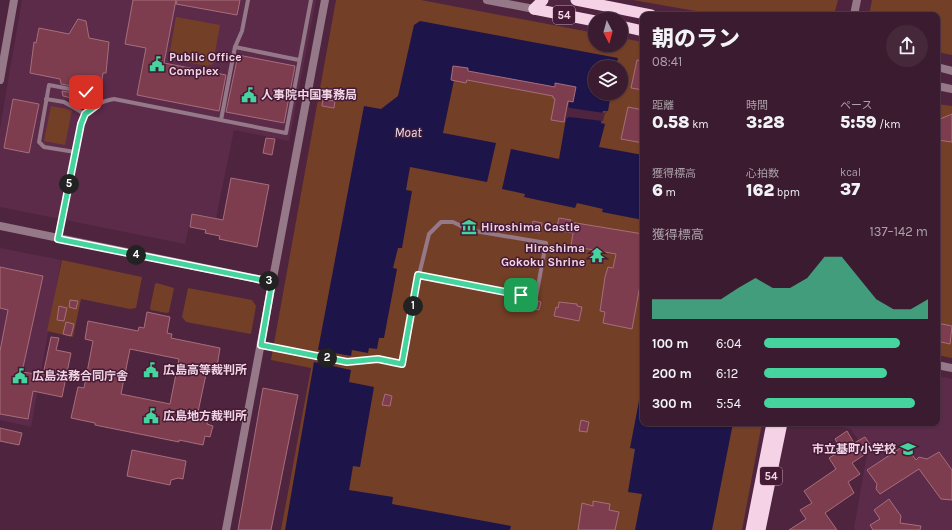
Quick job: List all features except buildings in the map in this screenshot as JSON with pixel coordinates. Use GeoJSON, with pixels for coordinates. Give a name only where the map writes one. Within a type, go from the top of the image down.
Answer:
{"type":"FeatureCollection","features":[{"type":"Feature","properties":{"kind":"highway","name":"54"},"geometry":{"type":"LineString","coordinates":[[532,5],[543,0]]}},
{"type":"Feature","properties":{"kind":"highway","name":"54"},"geometry":{"type":"LineString","coordinates":[[576,0],[640,13]]}},
{"type":"Feature","properties":{"kind":"highway","name":"54"},"geometry":{"type":"LineString","coordinates":[[532,5],[588,19]]}},
{"type":"Feature","properties":{"kind":"highway"},"geometry":{"type":"LineString","coordinates":[[628,28],[640,30]]}},
{"type":"Feature","properties":{"kind":"highway","name":"54"},"geometry":{"type":"LineString","coordinates":[[751,530],[771,426]]}},
{"type":"Feature","properties":{"kind":"highway","name":"54"},"geometry":{"type":"LineString","coordinates":[[760,530],[781,426]]}},
{"type":"Feature","properties":{"kind":"street"},"geometry":{"type":"LineString","coordinates":[[0,80],[14,0]]}},
{"type":"Feature","properties":{"kind":"street"},"geometry":{"type":"LineString","coordinates":[[226,530],[325,0]]}},
{"type":"Feature","properties":{"kind":"street"},"geometry":{"type":"LineString","coordinates":[[486,0],[532,5]]}},
{"type":"Feature","properties":{"kind":"street"},"geometry":{"type":"LineString","coordinates":[[855,12],[857,0]]}},
{"type":"Feature","properties":{"kind":"street"},"geometry":{"type":"LineString","coordinates":[[940,68],[952,71]]}},
{"type":"Feature","properties":{"kind":"street"},"geometry":{"type":"LineString","coordinates":[[940,87],[952,89]]}},
{"type":"Feature","properties":{"kind":"street"},"geometry":{"type":"LineString","coordinates":[[0,226],[272,282]]}},
{"type":"Feature","properties":{"kind":"street"},"geometry":{"type":"LineString","coordinates":[[940,366],[952,368]]}},
{"type":"Feature","properties":{"kind":"lane"},"geometry":{"type":"LineString","coordinates":[[221,120],[235,47],[242,31],[248,0]]}},
{"type":"Feature","properties":{"kind":"lane"},"geometry":{"type":"LineString","coordinates":[[58,239],[81,124],[85,114],[105,100],[114,99],[286,133],[310,0]]}},
{"type":"Feature","properties":{"kind":"lane"},"geometry":{"type":"LineString","coordinates":[[235,47],[299,60]]}},
{"type":"Feature","properties":{"kind":"lane"},"geometry":{"type":"LineString","coordinates":[[75,152],[44,147],[39,142],[49,85],[86,92],[97,105]]}},
{"type":"Feature","properties":{"kind":"lane"},"geometry":{"type":"LineString","coordinates":[[46,99],[64,102],[85,114]]}},
{"type":"Feature","properties":{"kind":"lane"},"geometry":{"type":"LineString","coordinates":[[261,345],[347,362],[378,359],[402,364],[418,275],[429,234],[441,222],[453,222],[469,230],[546,243],[536,297],[418,275]]}},
{"type":"Feature","properties":{"kind":"shaded area","name":"Public Office Complex"},"geometry":{"type":"Polygon","coordinates":[[[22,0],[316,0],[289,141],[234,130],[216,218],[192,213],[185,244],[0,207],[0,128],[22,0]]]}},
{"type":"Feature","properties":{"kind":"shaded area","name":"Hiroshima Castle"},"geometry":{"type":"Polygon","coordinates":[[[336,0],[421,0],[588,32],[588,52],[628,52],[628,39],[640,41],[640,426],[761,426],[742,530],[281,530],[311,368],[271,360],[336,0]]]}},
{"type":"Feature","properties":{"kind":"shaded area"},"geometry":{"type":"Polygon","coordinates":[[[633,0],[838,0],[835,12],[701,12],[633,0]]]}},
{"type":"Feature","properties":{"kind":"shaded area"},"geometry":{"type":"Polygon","coordinates":[[[872,0],[952,0],[952,55],[940,53],[940,12],[870,12],[872,0]]]}},
{"type":"Feature","properties":{"kind":"shaded area"},"geometry":{"type":"Polygon","coordinates":[[[176,17],[220,25],[213,64],[207,66],[170,59],[169,57],[176,17]]]}},
{"type":"Feature","properties":{"kind":"shaded area"},"geometry":{"type":"Polygon","coordinates":[[[940,104],[952,106],[952,358],[940,356],[940,104]]]}},
{"type":"Feature","properties":{"kind":"shaded area"},"geometry":{"type":"Polygon","coordinates":[[[51,106],[72,110],[65,145],[44,141],[51,106]]]}},
{"type":"Feature","properties":{"kind":"shaded area","name":"広島法務合同庁舎"},"geometry":{"type":"Polygon","coordinates":[[[0,248],[61,260],[31,427],[0,420],[0,248]]]}},
{"type":"Feature","properties":{"kind":"shaded area"},"geometry":{"type":"Polygon","coordinates":[[[62,260],[142,277],[136,308],[130,309],[81,299],[73,337],[47,331],[62,260]]]}},
{"type":"Feature","properties":{"kind":"shaded area"},"geometry":{"type":"Polygon","coordinates":[[[157,283],[174,288],[169,312],[167,313],[151,310],[150,308],[155,284],[157,283]]]}},
{"type":"Feature","properties":{"kind":"shaded area"},"geometry":{"type":"Polygon","coordinates":[[[188,288],[252,300],[256,306],[251,334],[186,322],[182,317],[188,288]]]}},
{"type":"Feature","properties":{"kind":"shaded area","name":"市立基町小学校"},"geometry":{"type":"Polygon","coordinates":[[[940,377],[952,379],[952,530],[855,530],[854,528],[867,454],[851,429],[836,426],[940,426],[940,377]]]}},
{"type":"Feature","properties":{"kind":"water","name":"Moat"},"geometry":{"type":"Polygon","coordinates":[[[420,21],[618,58],[618,60],[588,60],[588,100],[610,100],[608,111],[603,111],[601,123],[605,124],[599,147],[640,154],[640,219],[602,212],[603,209],[577,203],[575,208],[524,197],[525,194],[502,189],[511,149],[559,159],[569,101],[555,88],[467,72],[454,80],[443,133],[496,143],[487,182],[410,167],[406,190],[412,191],[402,248],[398,248],[393,268],[397,269],[384,338],[379,338],[377,349],[369,348],[368,353],[352,350],[351,356],[318,350],[364,106],[381,109],[398,96],[414,25],[420,21]]]}},
{"type":"Feature","properties":{"kind":"water"},"geometry":{"type":"Polygon","coordinates":[[[314,362],[351,370],[349,382],[374,387],[360,467],[353,466],[349,490],[393,497],[392,504],[511,526],[510,530],[285,530],[314,362]]]}},
{"type":"Feature","properties":{"kind":"water"},"geometry":{"type":"Polygon","coordinates":[[[640,396],[640,426],[732,426],[712,530],[635,530],[642,494],[628,492],[635,449],[630,448],[640,396]]]}},
{"type":"Feature","properties":{"kind":"pier"},"geometry":{"type":"Polygon","coordinates":[[[567,106],[570,108],[604,113],[607,111],[603,121],[569,117],[565,119],[567,106]]]}},
{"type":"Feature","properties":{"kind":"place","name":"Public Office Complex"},"geometry":{"type":"Point","coordinates":[157,64]}},
{"type":"Feature","properties":{"kind":"place","name":"人事院中国事務局"},"geometry":{"type":"Point","coordinates":[249,95]}},
{"type":"Feature","properties":{"kind":"place","name":"Hiroshima Castle"},"geometry":{"type":"Point","coordinates":[469,227]}},
{"type":"Feature","properties":{"kind":"place","name":"Hiroshima Gokoku Shrine"},"geometry":{"type":"Point","coordinates":[597,255]}},
{"type":"Feature","properties":{"kind":"place","name":"広島高等裁判所"},"geometry":{"type":"Point","coordinates":[151,370]}},
{"type":"Feature","properties":{"kind":"place","name":"広島法務合同庁舎"},"geometry":{"type":"Point","coordinates":[20,376]}},
{"type":"Feature","properties":{"kind":"place","name":"広島地方裁判所"},"geometry":{"type":"Point","coordinates":[151,416]}},
{"type":"Feature","properties":{"kind":"place","name":"市立基町小学校"},"geometry":{"type":"Point","coordinates":[908,449]}},
{"type":"Feature","properties":{"kind":"route"},"geometry":{"type":"LineString","coordinates":[[86,92],[97,105],[85,114],[82,119],[58,239],[272,282],[261,345],[347,362],[378,359],[402,364],[418,275],[521,295]]}}]}
